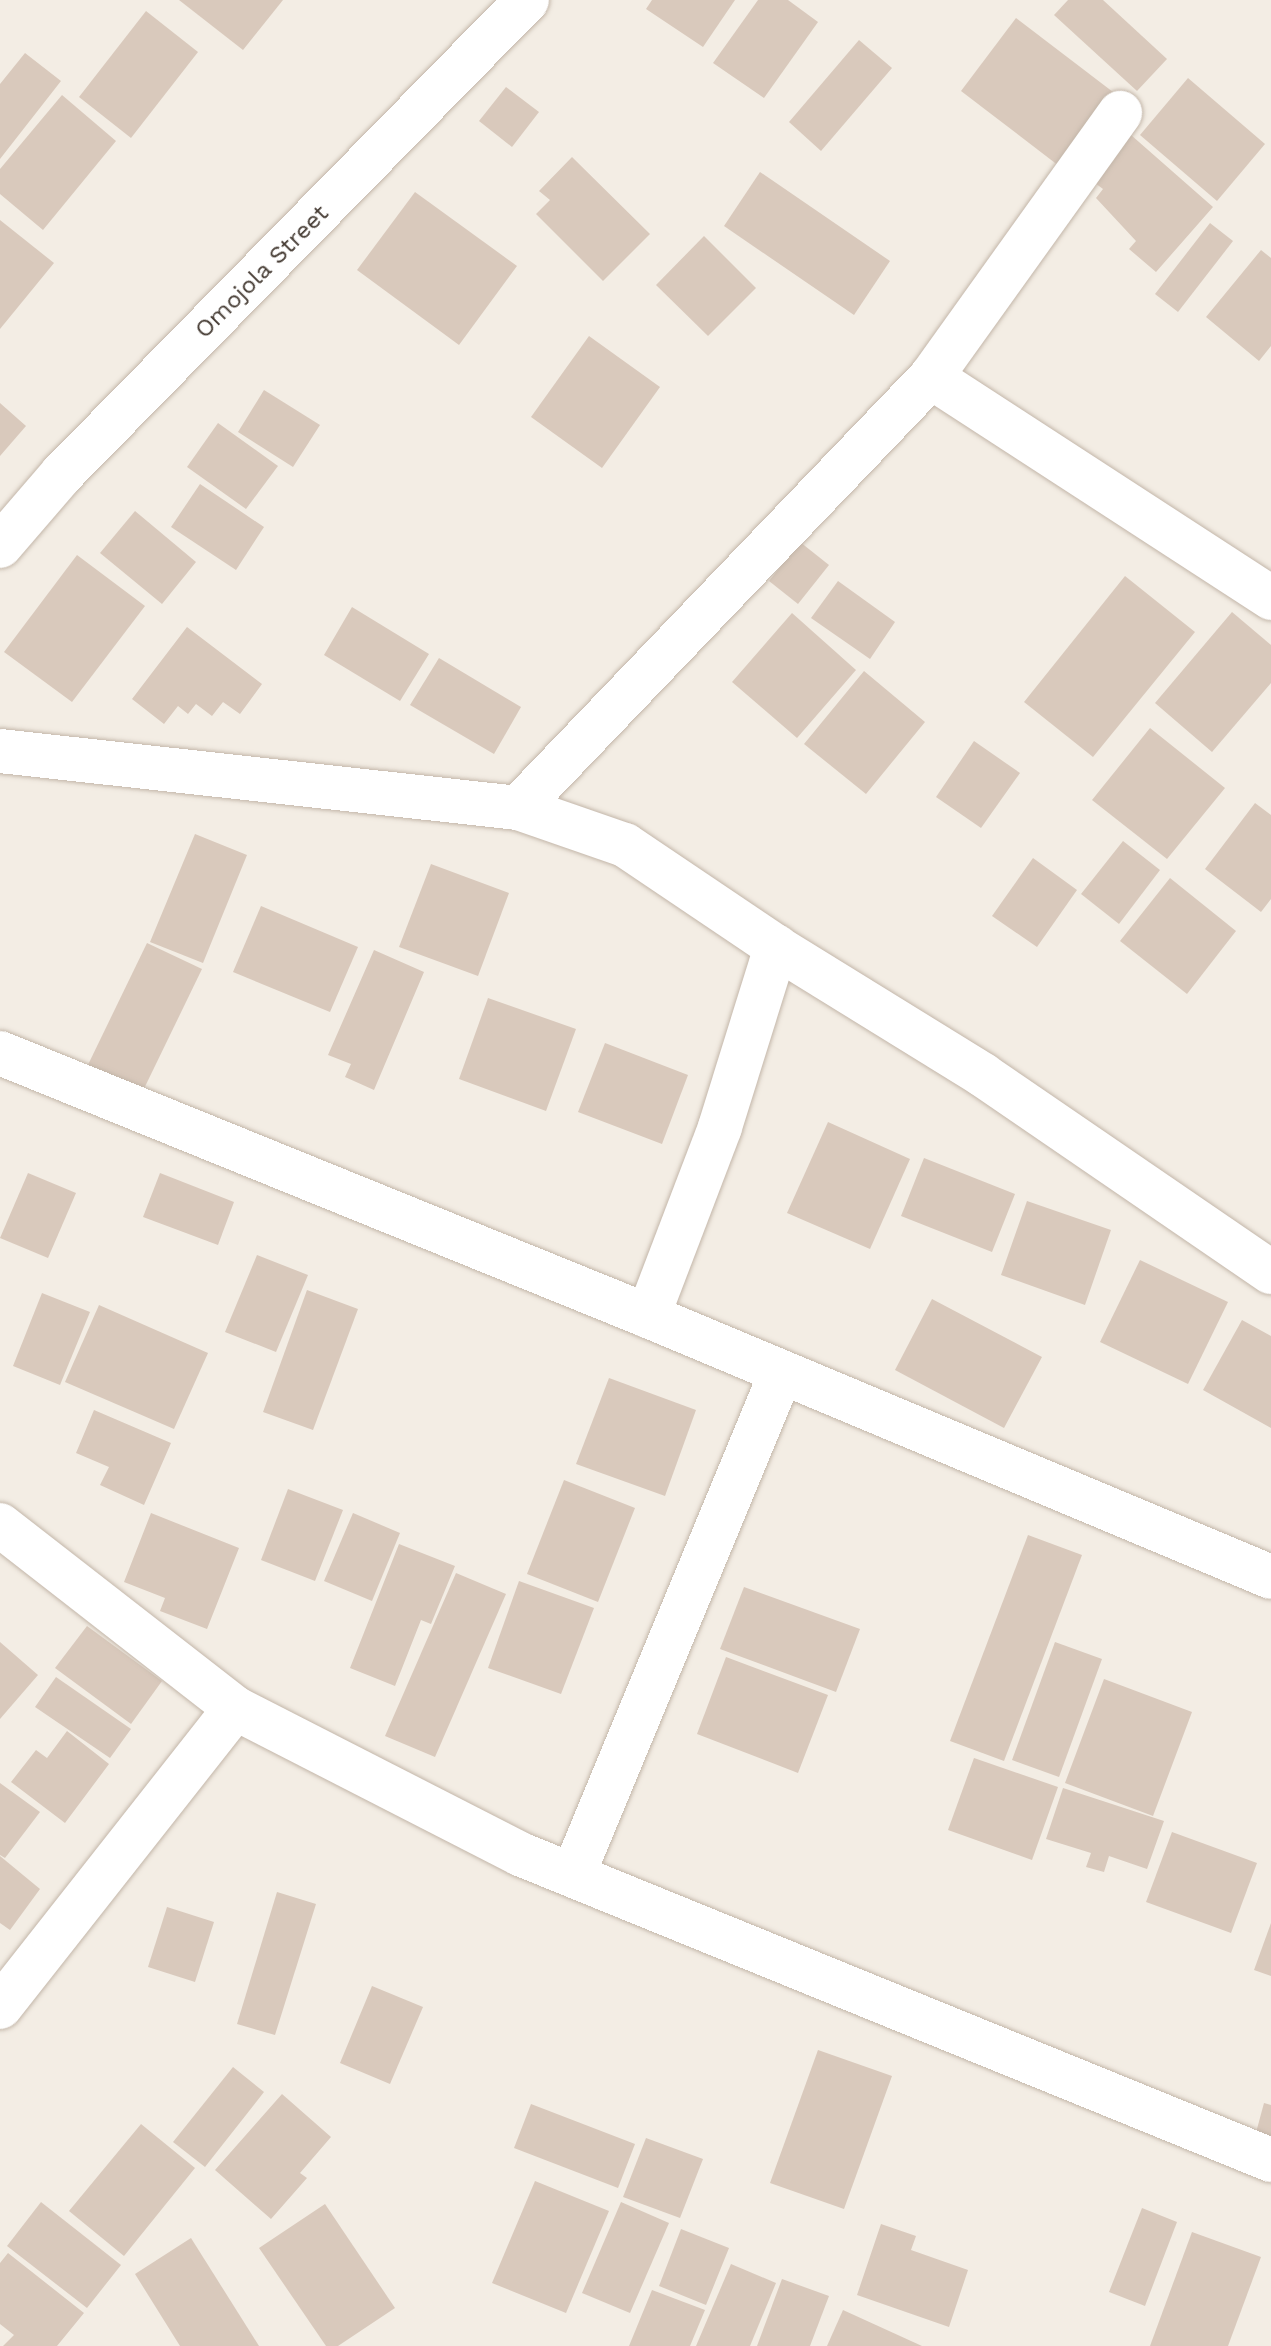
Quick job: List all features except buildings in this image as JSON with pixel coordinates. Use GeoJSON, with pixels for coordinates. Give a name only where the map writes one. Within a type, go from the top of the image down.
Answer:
{"type":"FeatureCollection","features":[{"type":"Feature","properties":{"kind":"street","name":"Omojola Street"},"geometry":{"type":"LineString","coordinates":[[0,546],[62,474],[527,0]]}},
{"type":"Feature","properties":{"kind":"street"},"geometry":{"type":"LineString","coordinates":[[518,808],[931,377],[1120,113]]}},
{"type":"Feature","properties":{"kind":"street"},"geometry":{"type":"LineString","coordinates":[[931,377],[1271,598]]}},
{"type":"Feature","properties":{"kind":"street"},"geometry":{"type":"LineString","coordinates":[[0,751],[518,808],[625,845],[776,947],[983,1075],[1271,1272]]}},
{"type":"Feature","properties":{"kind":"street"},"geometry":{"type":"LineString","coordinates":[[648,1316],[720,1127],[776,947]]}},
{"type":"Feature","properties":{"kind":"street"},"geometry":{"type":"LineString","coordinates":[[0,1053],[648,1316],[1271,1577]]}},
{"type":"Feature","properties":{"kind":"street"},"geometry":{"type":"LineString","coordinates":[[573,1875],[781,1373]]}},
{"type":"Feature","properties":{"kind":"street"},"geometry":{"type":"LineString","coordinates":[[0,1525],[235,1708],[520,1854],[1271,2160]]}},
{"type":"Feature","properties":{"kind":"street"},"geometry":{"type":"LineString","coordinates":[[6,1988],[235,1708]]}}]}
